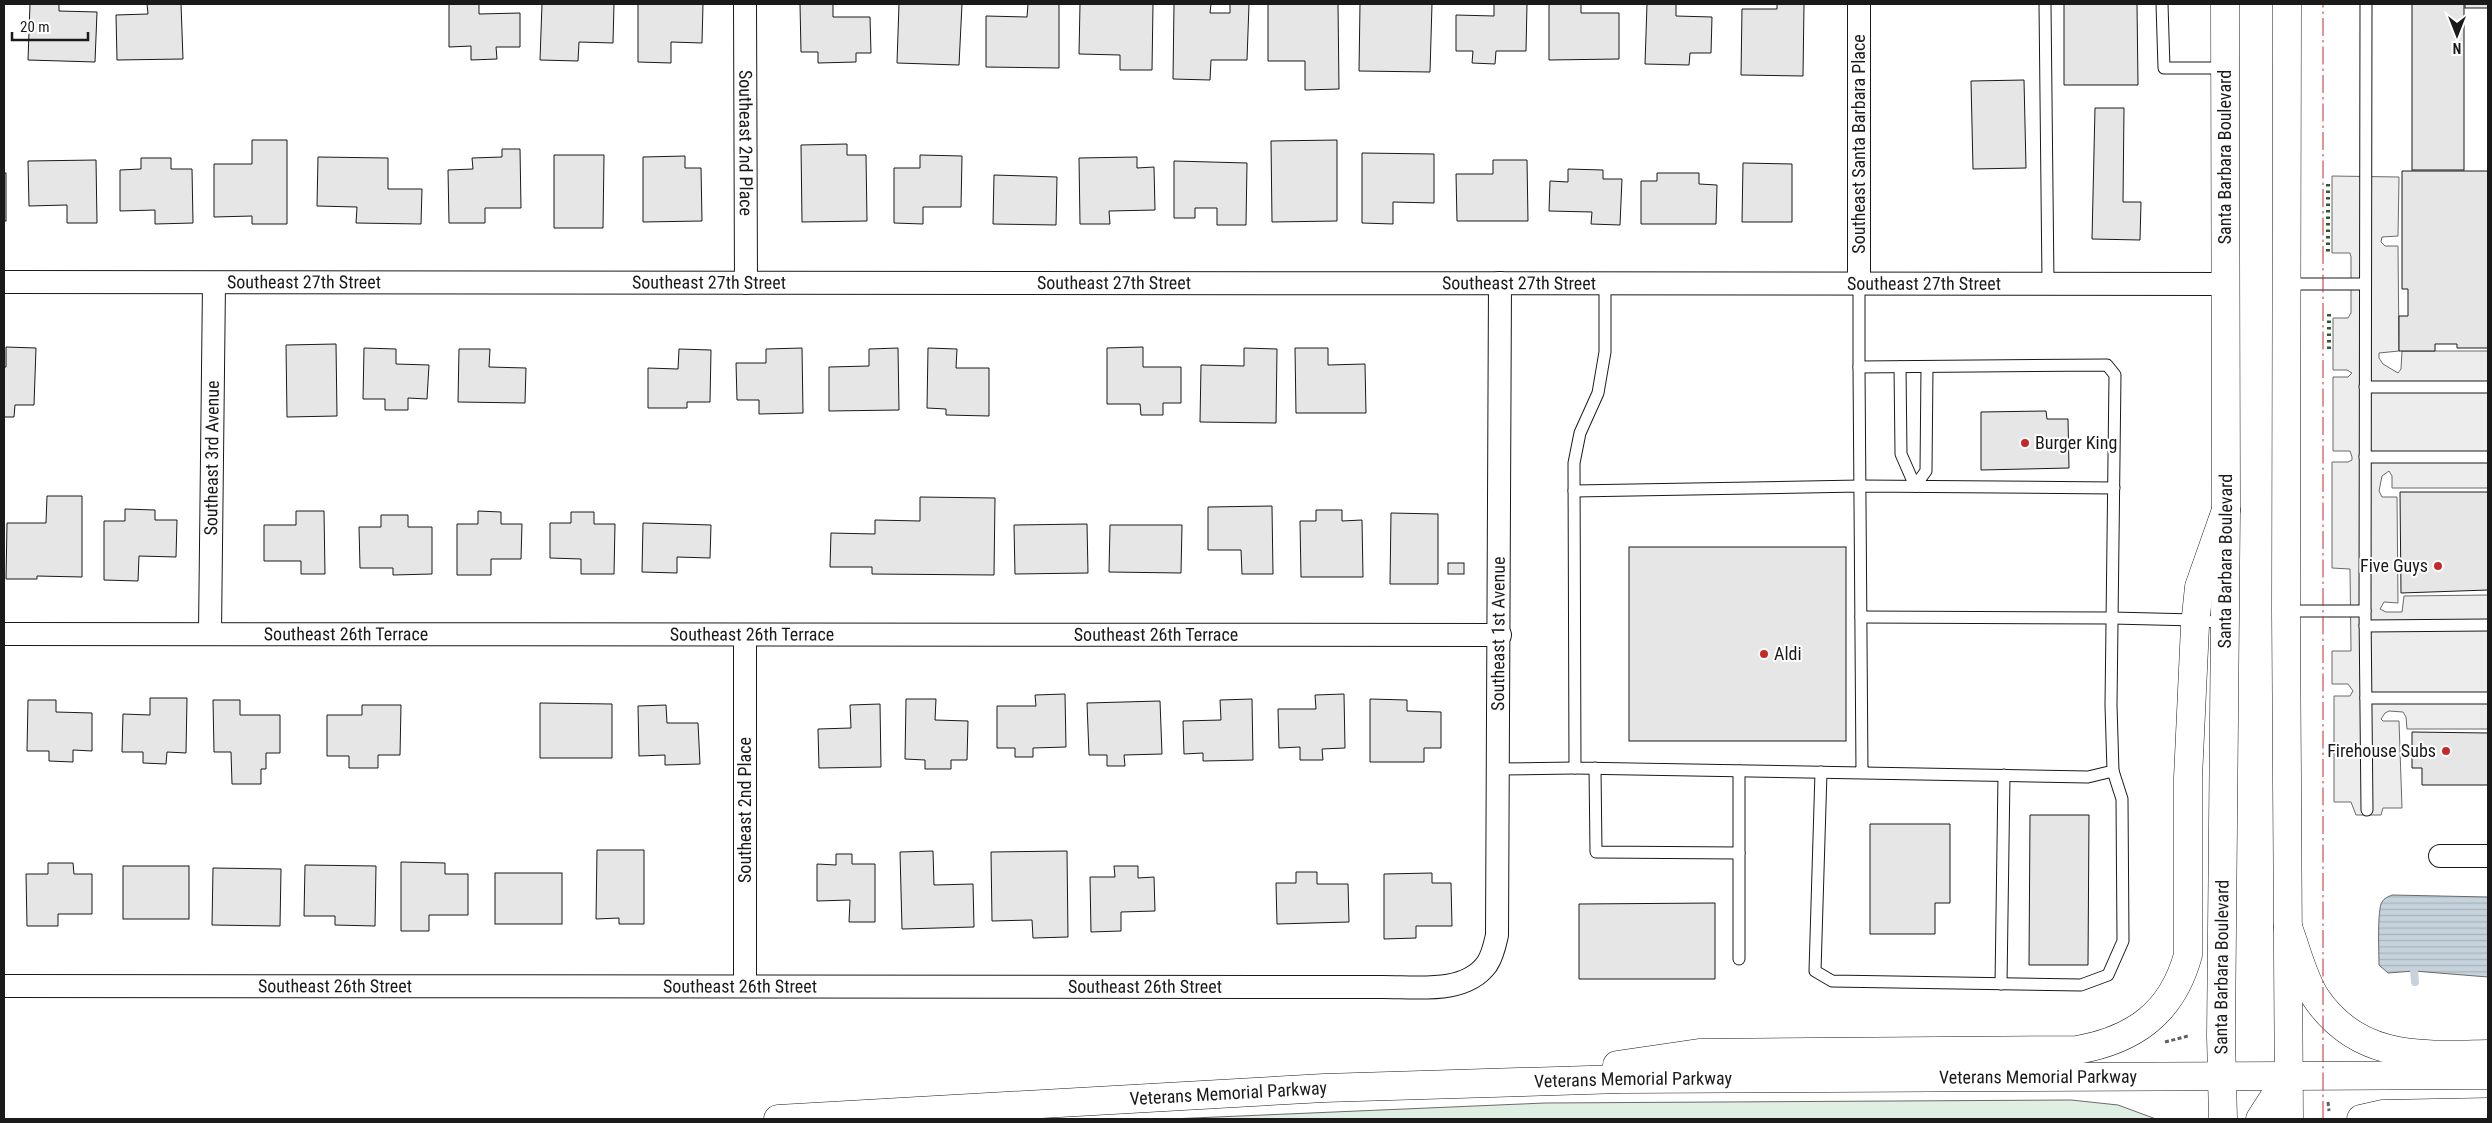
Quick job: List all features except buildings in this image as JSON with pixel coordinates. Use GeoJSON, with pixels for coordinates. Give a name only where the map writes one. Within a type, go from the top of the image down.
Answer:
{"type":"FeatureCollection","features":[{"type":"Feature","properties":{"kind":"main road","name":"Santa Barbara Boulevard"},"geometry":{"type":"LineString","coordinates":[[2223,1119],[2223,623],[2226,510],[2225,4]]}},
{"type":"Feature","properties":{"kind":"main road"},"geometry":{"type":"LineString","coordinates":[[2287,4],[2286,611],[2289,1119]]}},
{"type":"Feature","properties":{"kind":"main road"},"geometry":{"type":"LineString","coordinates":[[1487,1083],[1699,1053],[2077,1050],[2099,1046],[2137,1029],[2154,1015],[2169,998],[2184,968],[2188,955],[2188,778],[2195,620],[2199,587],[2226,510]]}},
{"type":"Feature","properties":{"kind":"main road"},"geometry":{"type":"LineString","coordinates":[[2288,928],[2316,997],[2327,1013],[2358,1038],[2373,1046],[2416,1055],[2488,1054]]}},
{"type":"Feature","properties":{"kind":"main road"},"geometry":{"type":"LineString","coordinates":[[2260,1119],[2290,1074]]}},
{"type":"Feature","properties":{"kind":"main road","name":"Veterans Memorial Parkway"},"geometry":{"type":"LineString","coordinates":[[778,1119],[1324,1088],[1641,1079],[2290,1074],[2488,1075]]}},
{"type":"Feature","properties":{"kind":"main road"},"geometry":{"type":"LineString","coordinates":[[2361,1119],[2383,1114],[2488,1112]]}},
{"type":"Feature","properties":{"kind":"street","name":"Southeast 2nd Place"},"geometry":{"type":"LineString","coordinates":[[745,4],[746,283]]}},
{"type":"Feature","properties":{"kind":"street","name":"Southeast Santa Barbara Place"},"geometry":{"type":"LineString","coordinates":[[1859,4],[1859,284]]}},
{"type":"Feature","properties":{"kind":"street","name":"Southeast 27th Street"},"geometry":{"type":"LineString","coordinates":[[4,282],[2225,284]]}},
{"type":"Feature","properties":{"kind":"street","name":"Southeast 3rd Avenue"},"geometry":{"type":"LineString","coordinates":[[210,633],[214,283]]}},
{"type":"Feature","properties":{"kind":"street","name":"Southeast 1st Avenue"},"geometry":{"type":"LineString","coordinates":[[1474,976],[1487,964],[1497,935],[1500,635],[1500,283]]}},
{"type":"Feature","properties":{"kind":"street","name":"Southeast 26th Terrace"},"geometry":{"type":"LineString","coordinates":[[4,634],[1500,635]]}},
{"type":"Feature","properties":{"kind":"street","name":"Southeast 2nd Place"},"geometry":{"type":"LineString","coordinates":[[745,635],[745,986]]}},
{"type":"Feature","properties":{"kind":"street"},"geometry":{"type":"LineString","coordinates":[[2440,856],[2488,856]]}},
{"type":"Feature","properties":{"kind":"street","name":"Southeast 26th Street"},"geometry":{"type":"LineString","coordinates":[[4,986],[1436,986],[1454,985],[1474,976]]}},
{"type":"Feature","properties":{"kind":"lane"},"geometry":{"type":"LineString","coordinates":[[2045,4],[2048,283]]}},
{"type":"Feature","properties":{"kind":"lane"},"geometry":{"type":"LineString","coordinates":[[2162,4],[2164,68],[2225,68]]}},
{"type":"Feature","properties":{"kind":"lane"},"geometry":{"type":"LineString","coordinates":[[2366,4],[2364,611],[2367,810]]}},
{"type":"Feature","properties":{"kind":"lane"},"geometry":{"type":"LineString","coordinates":[[1575,768],[1574,463],[1580,434],[1598,393],[1605,352],[1605,283]]}},
{"type":"Feature","properties":{"kind":"lane"},"geometry":{"type":"LineString","coordinates":[[1859,284],[1862,773]]}},
{"type":"Feature","properties":{"kind":"lane"},"geometry":{"type":"LineString","coordinates":[[2286,284],[2365,284]]}},
{"type":"Feature","properties":{"kind":"lane"},"geometry":{"type":"LineString","coordinates":[[1821,772],[1815,971],[1832,981],[2001,984],[2081,985],[2108,975],[2123,941],[2122,799],[2113,771],[2111,705],[2115,375],[2107,365],[1859,368]]}},
{"type":"Feature","properties":{"kind":"lane"},"geometry":{"type":"LineString","coordinates":[[1900,367],[1901,454],[1916,486]]}},
{"type":"Feature","properties":{"kind":"lane"},"geometry":{"type":"LineString","coordinates":[[1916,486],[1926,471],[1927,367]]}},
{"type":"Feature","properties":{"kind":"lane"},"geometry":{"type":"LineString","coordinates":[[2365,387],[2488,387]]}},
{"type":"Feature","properties":{"kind":"lane"},"geometry":{"type":"LineString","coordinates":[[2365,457],[2488,456]]}},
{"type":"Feature","properties":{"kind":"lane"},"geometry":{"type":"LineString","coordinates":[[1574,491],[1860,486],[2114,488]]}},
{"type":"Feature","properties":{"kind":"lane"},"geometry":{"type":"LineString","coordinates":[[2286,611],[2364,611]]}},
{"type":"Feature","properties":{"kind":"lane"},"geometry":{"type":"LineString","coordinates":[[1861,618],[2112,618],[2195,620],[2223,623]]}},
{"type":"Feature","properties":{"kind":"lane"},"geometry":{"type":"LineString","coordinates":[[2365,626],[2488,625]]}},
{"type":"Feature","properties":{"kind":"lane"},"geometry":{"type":"LineString","coordinates":[[2366,698],[2488,698]]}},
{"type":"Feature","properties":{"kind":"lane"},"geometry":{"type":"LineString","coordinates":[[1499,770],[1595,768],[2088,777],[2113,771]]}},
{"type":"Feature","properties":{"kind":"lane"},"geometry":{"type":"LineString","coordinates":[[1595,768],[1596,852],[1739,852]]}},
{"type":"Feature","properties":{"kind":"lane"},"geometry":{"type":"LineString","coordinates":[[1739,771],[1739,959]]}},
{"type":"Feature","properties":{"kind":"lane"},"geometry":{"type":"LineString","coordinates":[[2001,984],[2004,776]]}},
{"type":"Feature","properties":{"kind":"path"},"geometry":{"type":"LineString","coordinates":[[2166,1042],[2188,1036]]}},
{"type":"Feature","properties":{"kind":"path"},"geometry":{"type":"LineString","coordinates":[[2328,1099],[2329,1112]]}},
{"type":"Feature","properties":{"kind":"green space"},"geometry":{"type":"Polygon","coordinates":[[[2071,1100],[2118,1105],[2156,1119],[1170,1119],[1545,1103],[2071,1100]]]}},
{"type":"Feature","properties":{"kind":"shaded area"},"geometry":{"type":"Polygon","coordinates":[[[2332,176],[2399,177],[2398,236],[2382,237],[2381,242],[2385,246],[2398,246],[2399,351],[2379,353],[2379,358],[2383,364],[2398,373],[2401,369],[2402,351],[2488,351],[2488,488],[2392,488],[2392,476],[2389,471],[2382,476],[2379,491],[2382,497],[2397,497],[2398,603],[2384,602],[2380,609],[2386,612],[2402,612],[2404,596],[2488,595],[2488,729],[2407,729],[2406,717],[2403,712],[2389,711],[2385,713],[2381,719],[2383,721],[2399,721],[2402,808],[2383,808],[2381,815],[2356,815],[2351,802],[2334,802],[2334,696],[2350,696],[2353,691],[2348,684],[2332,684],[2332,651],[2351,651],[2350,569],[2332,568],[2332,462],[2348,462],[2352,460],[2350,451],[2333,451],[2333,377],[2348,377],[2352,373],[2347,370],[2333,370],[2333,318],[2348,318],[2351,313],[2351,257],[2350,253],[2332,253],[2332,176]]]}},
{"type":"Feature","properties":{"kind":"shaded area"},"geometry":{"type":"Polygon","coordinates":[[[2392,895],[2488,897],[2488,977],[2414,971],[2388,973],[2379,965],[2379,922],[2380,906],[2385,899],[2392,895]]]}},
{"type":"Feature","properties":{"kind":"waterway"},"geometry":{"type":"LineString","coordinates":[[2414,971],[2415,982]]}},
{"type":"Feature","properties":{"kind":"hedge"},"geometry":{"type":"LineString","coordinates":[[2328,184],[2328,252]]}},
{"type":"Feature","properties":{"kind":"hedge"},"geometry":{"type":"LineString","coordinates":[[2329,314],[2329,352]]}},
{"type":"Feature","properties":{"kind":"power"},"geometry":{"type":"LineString","coordinates":[[2323,4],[2323,1119]]}},
{"type":"Feature","properties":{"kind":"place","name":"Burger King"},"geometry":{"type":"Point","coordinates":[2025,443]}},
{"type":"Feature","properties":{"kind":"place","name":"Five Guys"},"geometry":{"type":"Point","coordinates":[2438,566]}},
{"type":"Feature","properties":{"kind":"place","name":"Aldi"},"geometry":{"type":"Point","coordinates":[1764,654]}},
{"type":"Feature","properties":{"kind":"place","name":"Firehouse Subs"},"geometry":{"type":"Point","coordinates":[2446,751]}}]}
